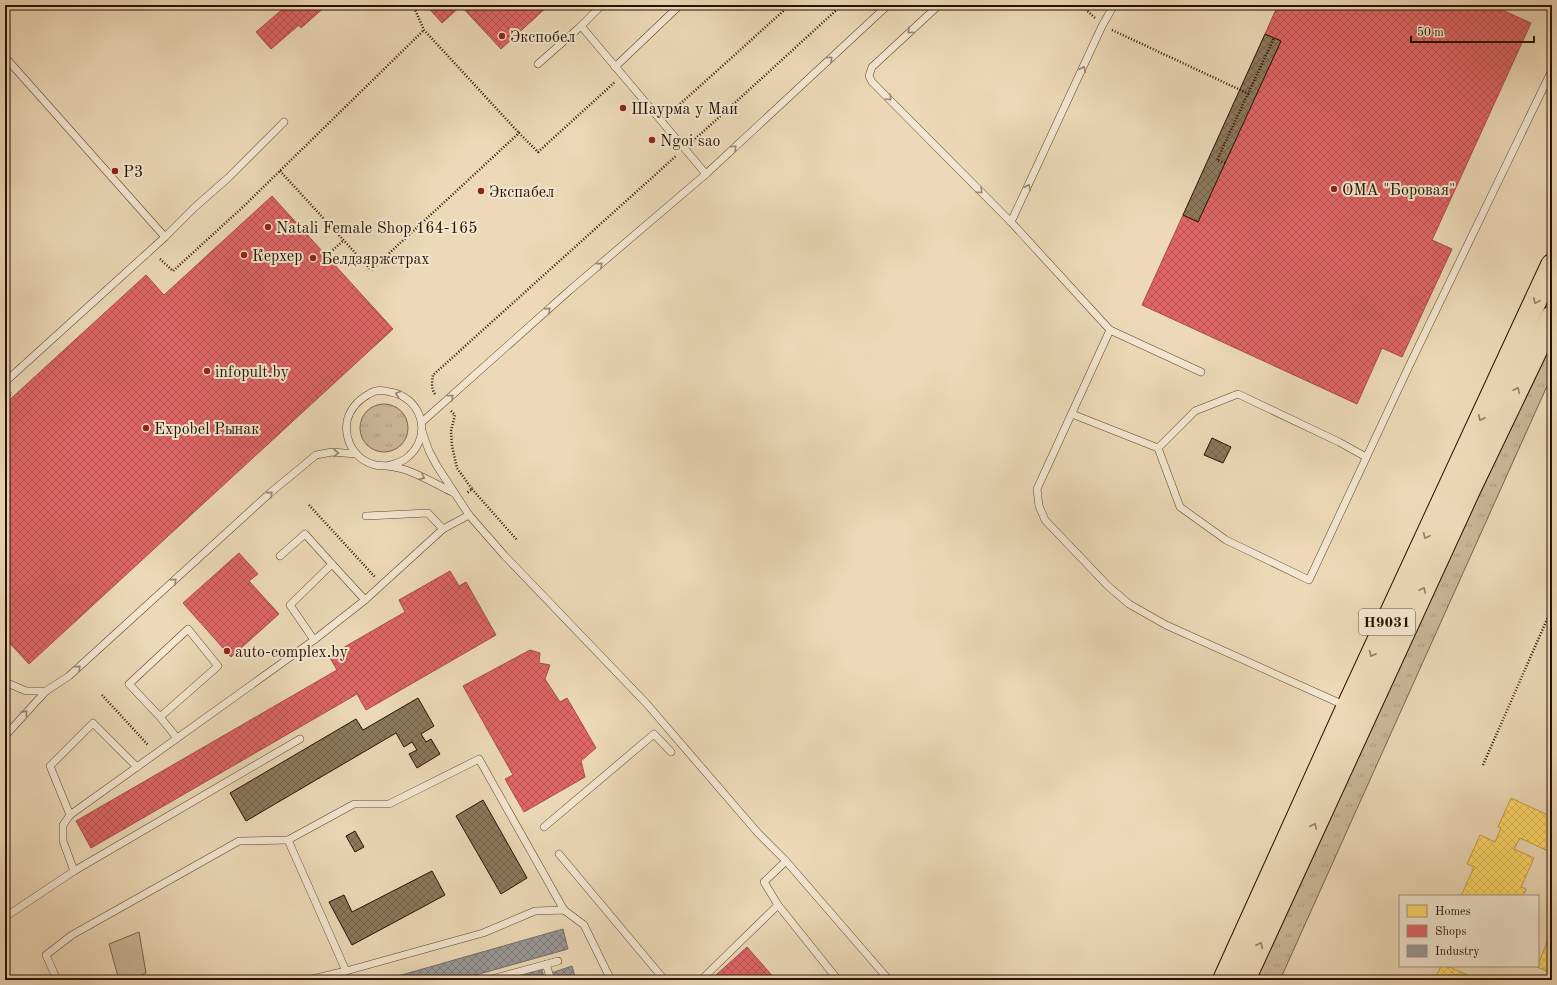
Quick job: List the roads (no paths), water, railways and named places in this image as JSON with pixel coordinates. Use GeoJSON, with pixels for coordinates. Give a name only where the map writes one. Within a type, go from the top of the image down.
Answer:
{"type":"FeatureCollection","features":[{"type":"Feature","properties":{"kind":"main road","name":"Н9031"},"geometry":{"type":"LineString","coordinates":[[1244,980],[1356,710],[1552,265]]}},
{"type":"Feature","properties":{"kind":"main road","name":"Н9031"},"geometry":{"type":"LineString","coordinates":[[1224,980],[1356,710],[1470,488],[1552,317]]}},
{"type":"Feature","properties":{"kind":"lane"},"geometry":{"type":"LineString","coordinates":[[538,64],[581,26],[602,5]]}},
{"type":"Feature","properties":{"kind":"lane"},"geometry":{"type":"LineString","coordinates":[[615,66],[680,5]]}},
{"type":"Feature","properties":{"kind":"lane"},"geometry":{"type":"LineString","coordinates":[[422,422],[570,290],[706,174],[888,5]]}},
{"type":"Feature","properties":{"kind":"lane"},"geometry":{"type":"LineString","coordinates":[[938,5],[872,67],[869,76],[872,82],[1011,222],[1110,330],[1201,372]]}},
{"type":"Feature","properties":{"kind":"lane"},"geometry":{"type":"LineString","coordinates":[[1011,222],[1102,26],[1114,5]]}},
{"type":"Feature","properties":{"kind":"lane"},"geometry":{"type":"LineString","coordinates":[[1544,5],[1552,8]]}},
{"type":"Feature","properties":{"kind":"lane"},"geometry":{"type":"LineString","coordinates":[[581,26],[706,174]]}},
{"type":"Feature","properties":{"kind":"lane"},"geometry":{"type":"LineString","coordinates":[[5,57],[165,237]]}},
{"type":"Feature","properties":{"kind":"lane"},"geometry":{"type":"LineString","coordinates":[[1072,414],[1158,448],[1180,507],[1226,540],[1309,580],[1366,457],[1552,70]]}},
{"type":"Feature","properties":{"kind":"lane"},"geometry":{"type":"LineString","coordinates":[[5,382],[165,237],[195,207],[228,178],[284,122]]}},
{"type":"Feature","properties":{"kind":"lane"},"geometry":{"type":"LineString","coordinates":[[1110,330],[1037,489],[1040,506],[1045,520],[1108,586],[1129,604],[1166,625],[1356,710]]}},
{"type":"Feature","properties":{"kind":"lane"},"geometry":{"type":"LineString","coordinates":[[455,494],[411,472],[376,465],[365,461],[356,454],[348,442],[346,430],[348,415],[357,402],[370,393],[383,390],[396,393],[406,398],[416,409],[422,422],[422,431],[429,451],[437,466],[468,514],[504,555],[646,703],[758,833],[786,861],[889,980]]}},
{"type":"Feature","properties":{"kind":"lane"},"geometry":{"type":"LineString","coordinates":[[1158,448],[1195,411],[1238,394],[1339,442],[1366,457]]}},
{"type":"Feature","properties":{"kind":"lane"},"geometry":{"type":"LineString","coordinates":[[387,466],[398,463],[408,457],[416,448],[422,431]]}},
{"type":"Feature","properties":{"kind":"lane"},"geometry":{"type":"LineString","coordinates":[[5,736],[46,691],[69,676],[270,493],[316,455],[332,452],[356,454]]}},
{"type":"Feature","properties":{"kind":"lane"},"geometry":{"type":"LineString","coordinates":[[366,516],[428,513],[443,529]]}},
{"type":"Feature","properties":{"kind":"lane"},"geometry":{"type":"LineString","coordinates":[[74,872],[63,841],[62,825],[70,815],[314,640],[365,600],[443,529],[468,514]]}},
{"type":"Feature","properties":{"kind":"lane"},"geometry":{"type":"LineString","coordinates":[[280,556],[305,534],[365,600]]}},
{"type":"Feature","properties":{"kind":"lane"},"geometry":{"type":"LineString","coordinates":[[314,640],[290,605],[332,564]]}},
{"type":"Feature","properties":{"kind":"lane"},"geometry":{"type":"LineString","coordinates":[[160,717],[218,666],[188,629],[129,684],[160,717],[177,738]]}},
{"type":"Feature","properties":{"kind":"lane"},"geometry":{"type":"LineString","coordinates":[[5,682],[26,691],[46,691]]}},
{"type":"Feature","properties":{"kind":"lane"},"geometry":{"type":"LineString","coordinates":[[70,815],[50,766],[93,723],[137,767]]}},
{"type":"Feature","properties":{"kind":"lane"},"geometry":{"type":"LineString","coordinates":[[544,827],[654,734],[671,752]]}},
{"type":"Feature","properties":{"kind":"lane"},"geometry":{"type":"LineString","coordinates":[[5,918],[74,872],[300,739]]}},
{"type":"Feature","properties":{"kind":"lane"},"geometry":{"type":"LineString","coordinates":[[57,980],[46,955],[72,935],[239,841],[288,840],[354,804],[389,804],[479,759],[564,910],[584,925],[611,980]]}},
{"type":"Feature","properties":{"kind":"lane"},"geometry":{"type":"LineString","coordinates":[[288,840],[346,971]]}},
{"type":"Feature","properties":{"kind":"lane"},"geometry":{"type":"LineString","coordinates":[[559,854],[662,976]]}},
{"type":"Feature","properties":{"kind":"lane"},"geometry":{"type":"LineString","coordinates":[[786,861],[764,882],[778,905],[838,980]]}},
{"type":"Feature","properties":{"kind":"lane"},"geometry":{"type":"LineString","coordinates":[[701,980],[778,905]]}},
{"type":"Feature","properties":{"kind":"lane"},"geometry":{"type":"LineString","coordinates":[[308,980],[483,933],[535,911],[564,910]]}},
{"type":"Feature","properties":{"kind":"lane"},"geometry":{"type":"LineString","coordinates":[[488,980],[558,961]]}},
{"type":"Feature","properties":{"kind":"lane"},"geometry":{"type":"LineString","coordinates":[[546,964],[551,980]]}},
{"type":"Feature","properties":{"kind":"place","name":"Экспобел"},"geometry":{"type":"Point","coordinates":[502,36]}},
{"type":"Feature","properties":{"kind":"place","name":"Шаурма у Маи"},"geometry":{"type":"Point","coordinates":[623,108]}},
{"type":"Feature","properties":{"kind":"place","name":"Ngoi sao"},"geometry":{"type":"Point","coordinates":[652,140]}},
{"type":"Feature","properties":{"kind":"place","name":"P3"},"geometry":{"type":"Point","coordinates":[115,171]}},
{"type":"Feature","properties":{"kind":"place","name":"ОМА \"Боровая\""},"geometry":{"type":"Point","coordinates":[1334,189]}},
{"type":"Feature","properties":{"kind":"place","name":"Экспабел"},"geometry":{"type":"Point","coordinates":[481,191]}},
{"type":"Feature","properties":{"kind":"place","name":"Natali Female Shop 164-165"},"geometry":{"type":"Point","coordinates":[268,227]}},
{"type":"Feature","properties":{"kind":"place","name":"Керхер"},"geometry":{"type":"Point","coordinates":[244,255]}},
{"type":"Feature","properties":{"kind":"place","name":"Белдзяржстрах"},"geometry":{"type":"Point","coordinates":[313,258]}},
{"type":"Feature","properties":{"kind":"place","name":"infopult.by"},"geometry":{"type":"Point","coordinates":[207,371]}},
{"type":"Feature","properties":{"kind":"place","name":"Expobel Рынак"},"geometry":{"type":"Point","coordinates":[146,428]}},
{"type":"Feature","properties":{"kind":"place","name":"auto-complex.by"},"geometry":{"type":"Point","coordinates":[227,651]}}]}
